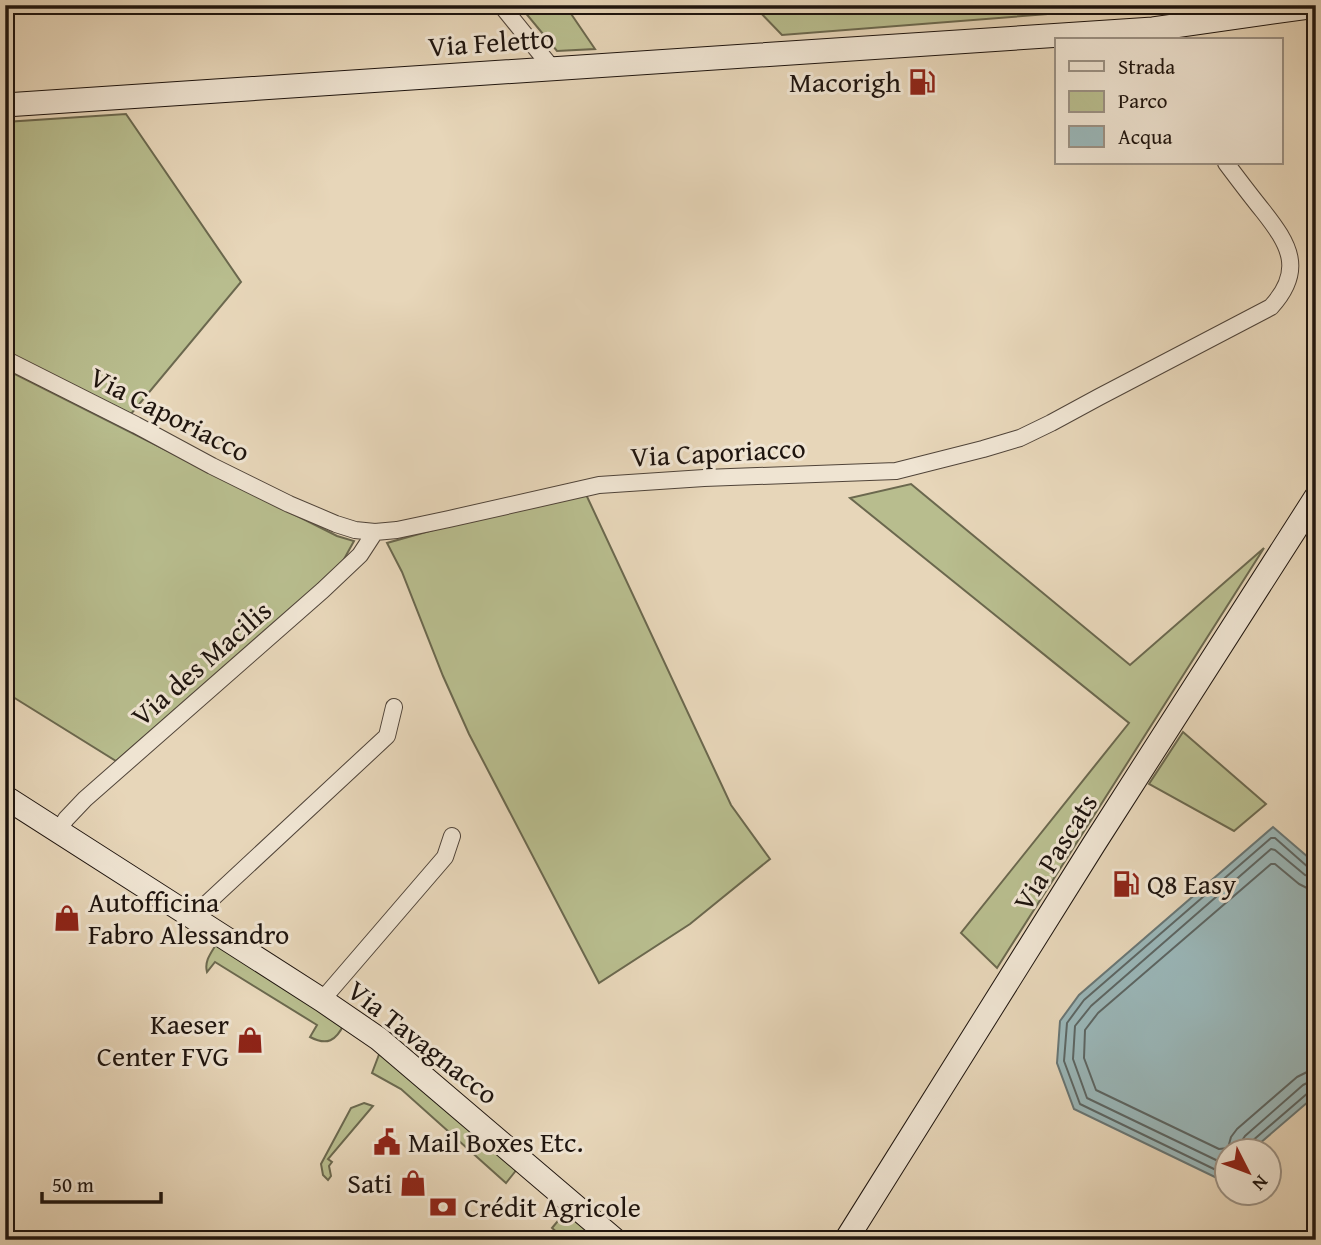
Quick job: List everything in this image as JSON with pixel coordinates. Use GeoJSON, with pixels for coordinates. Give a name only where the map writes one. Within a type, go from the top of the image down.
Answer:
{"type":"FeatureCollection","features":[{"type":"Feature","properties":{"kind":"street"},"geometry":{"type":"LineString","coordinates":[[501,5],[552,68]]}},
{"type":"Feature","properties":{"kind":"street","name":"Via Feletto"},"geometry":{"type":"LineString","coordinates":[[1099,38],[1154,35],[1316,6]]}},
{"type":"Feature","properties":{"kind":"street","name":"Via Feletto"},"geometry":{"type":"LineString","coordinates":[[5,105],[552,68],[1055,40]]}},
{"type":"Feature","properties":{"kind":"street","name":"Via Caporiacco"},"geometry":{"type":"LineString","coordinates":[[5,359],[289,503],[336,524],[375,533],[598,485],[896,471],[1020,438],[1271,307],[1286,289],[1289,254],[1277,228],[1227,164]]}},
{"type":"Feature","properties":{"kind":"street","name":"Via Pascats"},"geometry":{"type":"LineString","coordinates":[[846,1240],[1316,497]]}},
{"type":"Feature","properties":{"kind":"street","name":"Via des Macilis"},"geometry":{"type":"LineString","coordinates":[[59,831],[66,819],[85,799],[323,590],[360,555],[375,533]]}},
{"type":"Feature","properties":{"kind":"street"},"geometry":{"type":"LineString","coordinates":[[195,919],[203,907],[387,737],[394,707]]}},
{"type":"Feature","properties":{"kind":"street","name":"Via Tavagnacco"},"geometry":{"type":"LineString","coordinates":[[5,797],[379,1039],[615,1240]]}},
{"type":"Feature","properties":{"kind":"street","name":"Via Tavagnacco"},"geometry":{"type":"LineString","coordinates":[[322,1000],[445,858],[453,836]]}},
{"type":"Feature","properties":{"kind":"green space"},"geometry":{"type":"Polygon","coordinates":[[[519,5],[565,5],[595,49],[557,51],[519,5]]]}},
{"type":"Feature","properties":{"kind":"green space"},"geometry":{"type":"Polygon","coordinates":[[[755,5],[1163,5],[782,35],[755,5]]]}},
{"type":"Feature","properties":{"kind":"green space"},"geometry":{"type":"Polygon","coordinates":[[[126,114],[241,282],[131,414],[5,351],[5,122],[126,114]]]}},
{"type":"Feature","properties":{"kind":"green space"},"geometry":{"type":"Polygon","coordinates":[[[5,369],[337,536],[354,541],[343,561],[298,603],[116,761],[5,692],[5,369]]]}},
{"type":"Feature","properties":{"kind":"green space"},"geometry":{"type":"Polygon","coordinates":[[[911,484],[1130,665],[1264,548],[997,968],[961,933],[1129,723],[850,498],[911,484]]]}},
{"type":"Feature","properties":{"kind":"green space"},"geometry":{"type":"Polygon","coordinates":[[[583,488],[731,805],[770,859],[690,924],[599,983],[469,734],[402,572],[387,543],[583,488]]]}},
{"type":"Feature","properties":{"kind":"green space"},"geometry":{"type":"Polygon","coordinates":[[[1183,732],[1266,804],[1234,831],[1149,784],[1183,732]]]}},
{"type":"Feature","properties":{"kind":"green space"},"geometry":{"type":"Polygon","coordinates":[[[217,943],[344,1024],[338,1034],[330,1040],[316,1040],[310,1037],[317,1025],[215,962],[207,972],[207,961],[217,943]]]}},
{"type":"Feature","properties":{"kind":"green space"},"geometry":{"type":"Polygon","coordinates":[[[380,1052],[518,1168],[506,1183],[401,1089],[372,1073],[380,1052]]]}},
{"type":"Feature","properties":{"kind":"green space"},"geometry":{"type":"Polygon","coordinates":[[[364,1103],[373,1106],[328,1159],[332,1162],[328,1180],[323,1175],[321,1164],[351,1108],[364,1103]]]}},
{"type":"Feature","properties":{"kind":"green space"},"geometry":{"type":"Polygon","coordinates":[[[572,1214],[602,1240],[566,1240],[552,1228],[562,1216],[568,1220],[572,1214]]]}},
{"type":"Feature","properties":{"kind":"water"},"geometry":{"type":"Polygon","coordinates":[[[1273,827],[1316,864],[1316,1095],[1268,1136],[1212,1136],[1212,1176],[1074,1109],[1057,1063],[1060,1021],[1079,995],[1273,827]]]}},
{"type":"Feature","properties":{"kind":"place","name":"Macorigh"},"geometry":{"type":"Point","coordinates":[922,82]}},
{"type":"Feature","properties":{"kind":"place","name":"Q8 Easy"},"geometry":{"type":"Point","coordinates":[1126,884]}},
{"type":"Feature","properties":{"kind":"place","name":"Autofficina Fabro Alessandro"},"geometry":{"type":"Point","coordinates":[67,918]}},
{"type":"Feature","properties":{"kind":"place","name":"Kaeser Center FVG"},"geometry":{"type":"Point","coordinates":[250,1040]}},
{"type":"Feature","properties":{"kind":"place","name":"Mail Boxes Etc."},"geometry":{"type":"Point","coordinates":[387,1142]}},
{"type":"Feature","properties":{"kind":"place","name":"Sati"},"geometry":{"type":"Point","coordinates":[413,1183]}},
{"type":"Feature","properties":{"kind":"place","name":"Crédit Agricole"},"geometry":{"type":"Point","coordinates":[443,1207]}}]}
